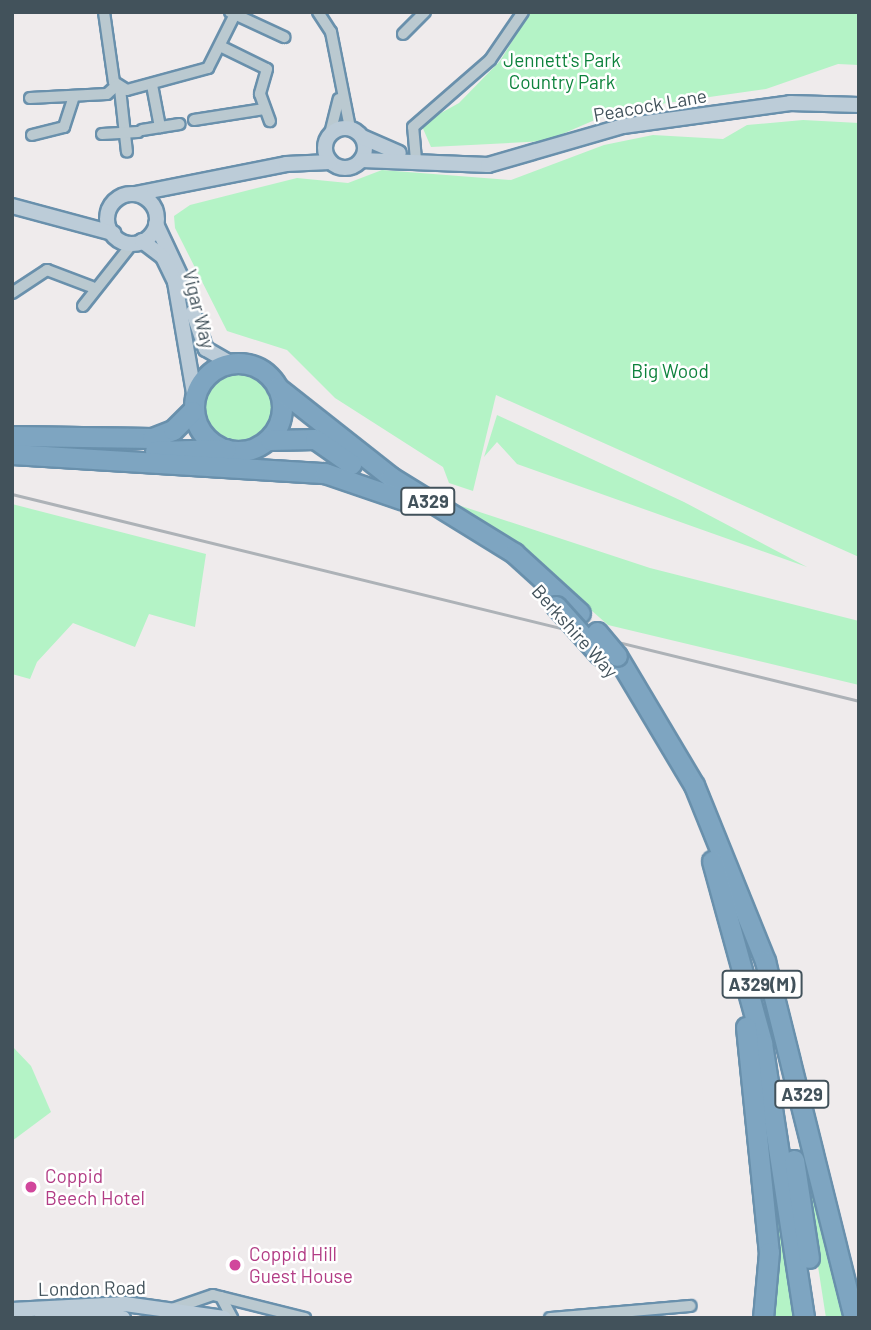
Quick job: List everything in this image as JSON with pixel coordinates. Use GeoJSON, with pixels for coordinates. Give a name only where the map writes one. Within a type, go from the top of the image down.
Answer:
{"type":"FeatureCollection","features":[{"type":"Feature","properties":{"kind":"highway","name":"A329"},"geometry":{"type":"LineString","coordinates":[[230,363],[257,368],[277,387]]}},
{"type":"Feature","properties":{"kind":"highway"},"geometry":{"type":"LineString","coordinates":[[12,436],[152,438],[173,430],[193,405],[210,373],[230,363]]}},
{"type":"Feature","properties":{"kind":"highway"},"geometry":{"type":"LineString","coordinates":[[270,440],[282,416],[277,387]]}},
{"type":"Feature","properties":{"kind":"highway","name":"Berkshire Way"},"geometry":{"type":"LineString","coordinates":[[277,387],[391,477],[514,553],[580,613],[680,757],[731,876]]}},
{"type":"Feature","properties":{"kind":"highway"},"geometry":{"type":"LineString","coordinates":[[193,405],[204,434],[230,449]]}},
{"type":"Feature","properties":{"kind":"highway","name":"Berkshire Way"},"geometry":{"type":"LineString","coordinates":[[270,440],[315,439],[404,500],[489,550],[556,606],[608,656],[676,776],[731,917]]}},
{"type":"Feature","properties":{"kind":"highway","name":"A329"},"geometry":{"type":"LineString","coordinates":[[12,446],[230,449],[270,440]]}},
{"type":"Feature","properties":{"kind":"highway","name":"A329"},"geometry":{"type":"LineString","coordinates":[[12,454],[325,473],[404,500]]}},
{"type":"Feature","properties":{"kind":"highway","name":"A329"},"geometry":{"type":"LineString","coordinates":[[731,876],[784,1021],[854,1318]]}},
{"type":"Feature","properties":{"kind":"highway","name":"A329(M)"},"geometry":{"type":"LineString","coordinates":[[731,876],[770,1017],[811,1317]]}},
{"type":"Feature","properties":{"kind":"highway","name":"A329"},"geometry":{"type":"LineString","coordinates":[[731,917],[768,1233],[763,1318]]}},
{"type":"Feature","properties":{"kind":"highway","name":"A329(M)"},"geometry":{"type":"LineString","coordinates":[[731,917],[762,1043],[811,1317]]}},
{"type":"Feature","properties":{"kind":"street"},"geometry":{"type":"LineString","coordinates":[[104,12],[127,152]]}},
{"type":"Feature","properties":{"kind":"street"},"geometry":{"type":"LineString","coordinates":[[413,159],[413,127],[490,60],[523,12]]}},
{"type":"Feature","properties":{"kind":"street"},"geometry":{"type":"LineString","coordinates":[[30,98],[107,94],[118,88],[152,85],[200,74],[220,46],[234,13],[284,37]]}},
{"type":"Feature","properties":{"kind":"street"},"geometry":{"type":"LineString","coordinates":[[115,260],[114,235],[109,212],[118,198],[183,188],[286,164],[330,162],[346,168],[362,160],[362,137],[350,128],[339,96],[334,45],[321,13]]}},
{"type":"Feature","properties":{"kind":"street"},"geometry":{"type":"LineString","coordinates":[[402,34],[420,14]]}},
{"type":"Feature","properties":{"kind":"street"},"geometry":{"type":"LineString","coordinates":[[220,46],[267,69],[264,109],[270,121]]}},
{"type":"Feature","properties":{"kind":"street"},"geometry":{"type":"LineString","coordinates":[[152,85],[160,127]]}},
{"type":"Feature","properties":{"kind":"street"},"geometry":{"type":"LineString","coordinates":[[330,162],[327,140],[339,96]]}},
{"type":"Feature","properties":{"kind":"street"},"geometry":{"type":"LineString","coordinates":[[32,135],[64,127],[74,97]]}},
{"type":"Feature","properties":{"kind":"street","name":"Peacock Lane"},"geometry":{"type":"LineString","coordinates":[[362,160],[413,159],[488,165],[623,126],[790,103],[859,105]]}},
{"type":"Feature","properties":{"kind":"street"},"geometry":{"type":"LineString","coordinates":[[194,120],[264,109]]}},
{"type":"Feature","properties":{"kind":"street"},"geometry":{"type":"LineString","coordinates":[[102,134],[180,124]]}},
{"type":"Feature","properties":{"kind":"street"},"geometry":{"type":"LineString","coordinates":[[286,164],[350,128]]}},
{"type":"Feature","properties":{"kind":"street","name":"Peacock Lane"},"geometry":{"type":"LineString","coordinates":[[362,137],[413,159]]}},
{"type":"Feature","properties":{"kind":"street"},"geometry":{"type":"LineString","coordinates":[[83,306],[92,287],[115,260],[137,242],[183,188]]}},
{"type":"Feature","properties":{"kind":"street"},"geometry":{"type":"LineString","coordinates":[[135,194],[148,199],[157,220]]}},
{"type":"Feature","properties":{"kind":"street"},"geometry":{"type":"LineString","coordinates":[[12,206],[74,219],[137,242]]}},
{"type":"Feature","properties":{"kind":"street"},"geometry":{"type":"LineString","coordinates":[[74,219],[109,212]]}},
{"type":"Feature","properties":{"kind":"street","name":"Vigar Way"},"geometry":{"type":"LineString","coordinates":[[157,220],[182,273],[202,341],[230,363]]}},
{"type":"Feature","properties":{"kind":"street","name":"Vigar Way"},"geometry":{"type":"LineString","coordinates":[[137,242],[163,257],[175,282],[193,405]]}},
{"type":"Feature","properties":{"kind":"street"},"geometry":{"type":"LineString","coordinates":[[12,293],[47,270],[92,287]]}},
{"type":"Feature","properties":{"kind":"street","name":"London Road"},"geometry":{"type":"LineString","coordinates":[[172,1309],[205,1295],[228,1308]]}},
{"type":"Feature","properties":{"kind":"street","name":"London Road"},"geometry":{"type":"LineString","coordinates":[[12,1310],[63,1304],[172,1309],[228,1308],[305,1318]]}},
{"type":"Feature","properties":{"kind":"street"},"geometry":{"type":"LineString","coordinates":[[550,1318],[690,1306]]}},
{"type":"Feature","properties":{"kind":"street"},"geometry":{"type":"LineString","coordinates":[[22,1318],[75,1318]]}},
{"type":"Feature","properties":{"kind":"street","name":"London Road"},"geometry":{"type":"LineString","coordinates":[[81,1318],[121,1318]]}},
{"type":"Feature","properties":{"kind":"green space","name":"Jennett's Park Country Park"},"geometry":{"type":"Polygon","coordinates":[[[530,12],[859,12],[859,65],[838,64],[766,89],[618,110],[546,141],[431,147],[421,124],[459,103],[500,61],[530,12]]]}},
{"type":"Feature","properties":{"kind":"green space","name":"Big Wood"},"geometry":{"type":"Polygon","coordinates":[[[803,120],[859,123],[859,557],[496,395],[473,491],[449,483],[443,467],[335,398],[287,350],[227,331],[175,228],[174,216],[190,205],[297,178],[348,183],[382,170],[511,180],[604,145],[653,135],[723,139],[747,125],[803,120]]]}},
{"type":"Feature","properties":{"kind":"green space"},"geometry":{"type":"Polygon","coordinates":[[[239,373],[264,383],[274,408],[264,433],[239,443],[214,433],[204,408],[214,383],[239,373]]]}},
{"type":"Feature","properties":{"kind":"green space"},"geometry":{"type":"Polygon","coordinates":[[[497,415],[684,502],[807,567],[517,464],[497,442],[484,457],[497,415]]]}},
{"type":"Feature","properties":{"kind":"green space"},"geometry":{"type":"Polygon","coordinates":[[[440,499],[650,568],[859,621],[859,685],[608,625],[516,544],[440,499]]]}},
{"type":"Feature","properties":{"kind":"green space"},"geometry":{"type":"Polygon","coordinates":[[[12,504],[206,554],[195,627],[149,614],[135,647],[73,623],[37,662],[30,679],[12,674],[12,504]]]}},
{"type":"Feature","properties":{"kind":"green space"},"geometry":{"type":"Polygon","coordinates":[[[12,1046],[31,1066],[51,1112],[12,1141],[12,1046]]]}},
{"type":"Feature","properties":{"kind":"green space"},"geometry":{"type":"Polygon","coordinates":[[[792,1098],[848,1318],[826,1318],[792,1098]]]}},
{"type":"Feature","properties":{"kind":"green space"},"geometry":{"type":"Polygon","coordinates":[[[767,1130],[796,1318],[770,1318],[767,1130]]]}},
{"type":"Feature","properties":{"kind":"railway"},"geometry":{"type":"LineString","coordinates":[[12,494],[859,701]]}},
{"type":"Feature","properties":{"kind":"place","name":"Coppid Beech Hotel"},"geometry":{"type":"Point","coordinates":[31,1187]}},
{"type":"Feature","properties":{"kind":"place","name":"Coppid Hill Guest House"},"geometry":{"type":"Point","coordinates":[235,1265]}}]}
